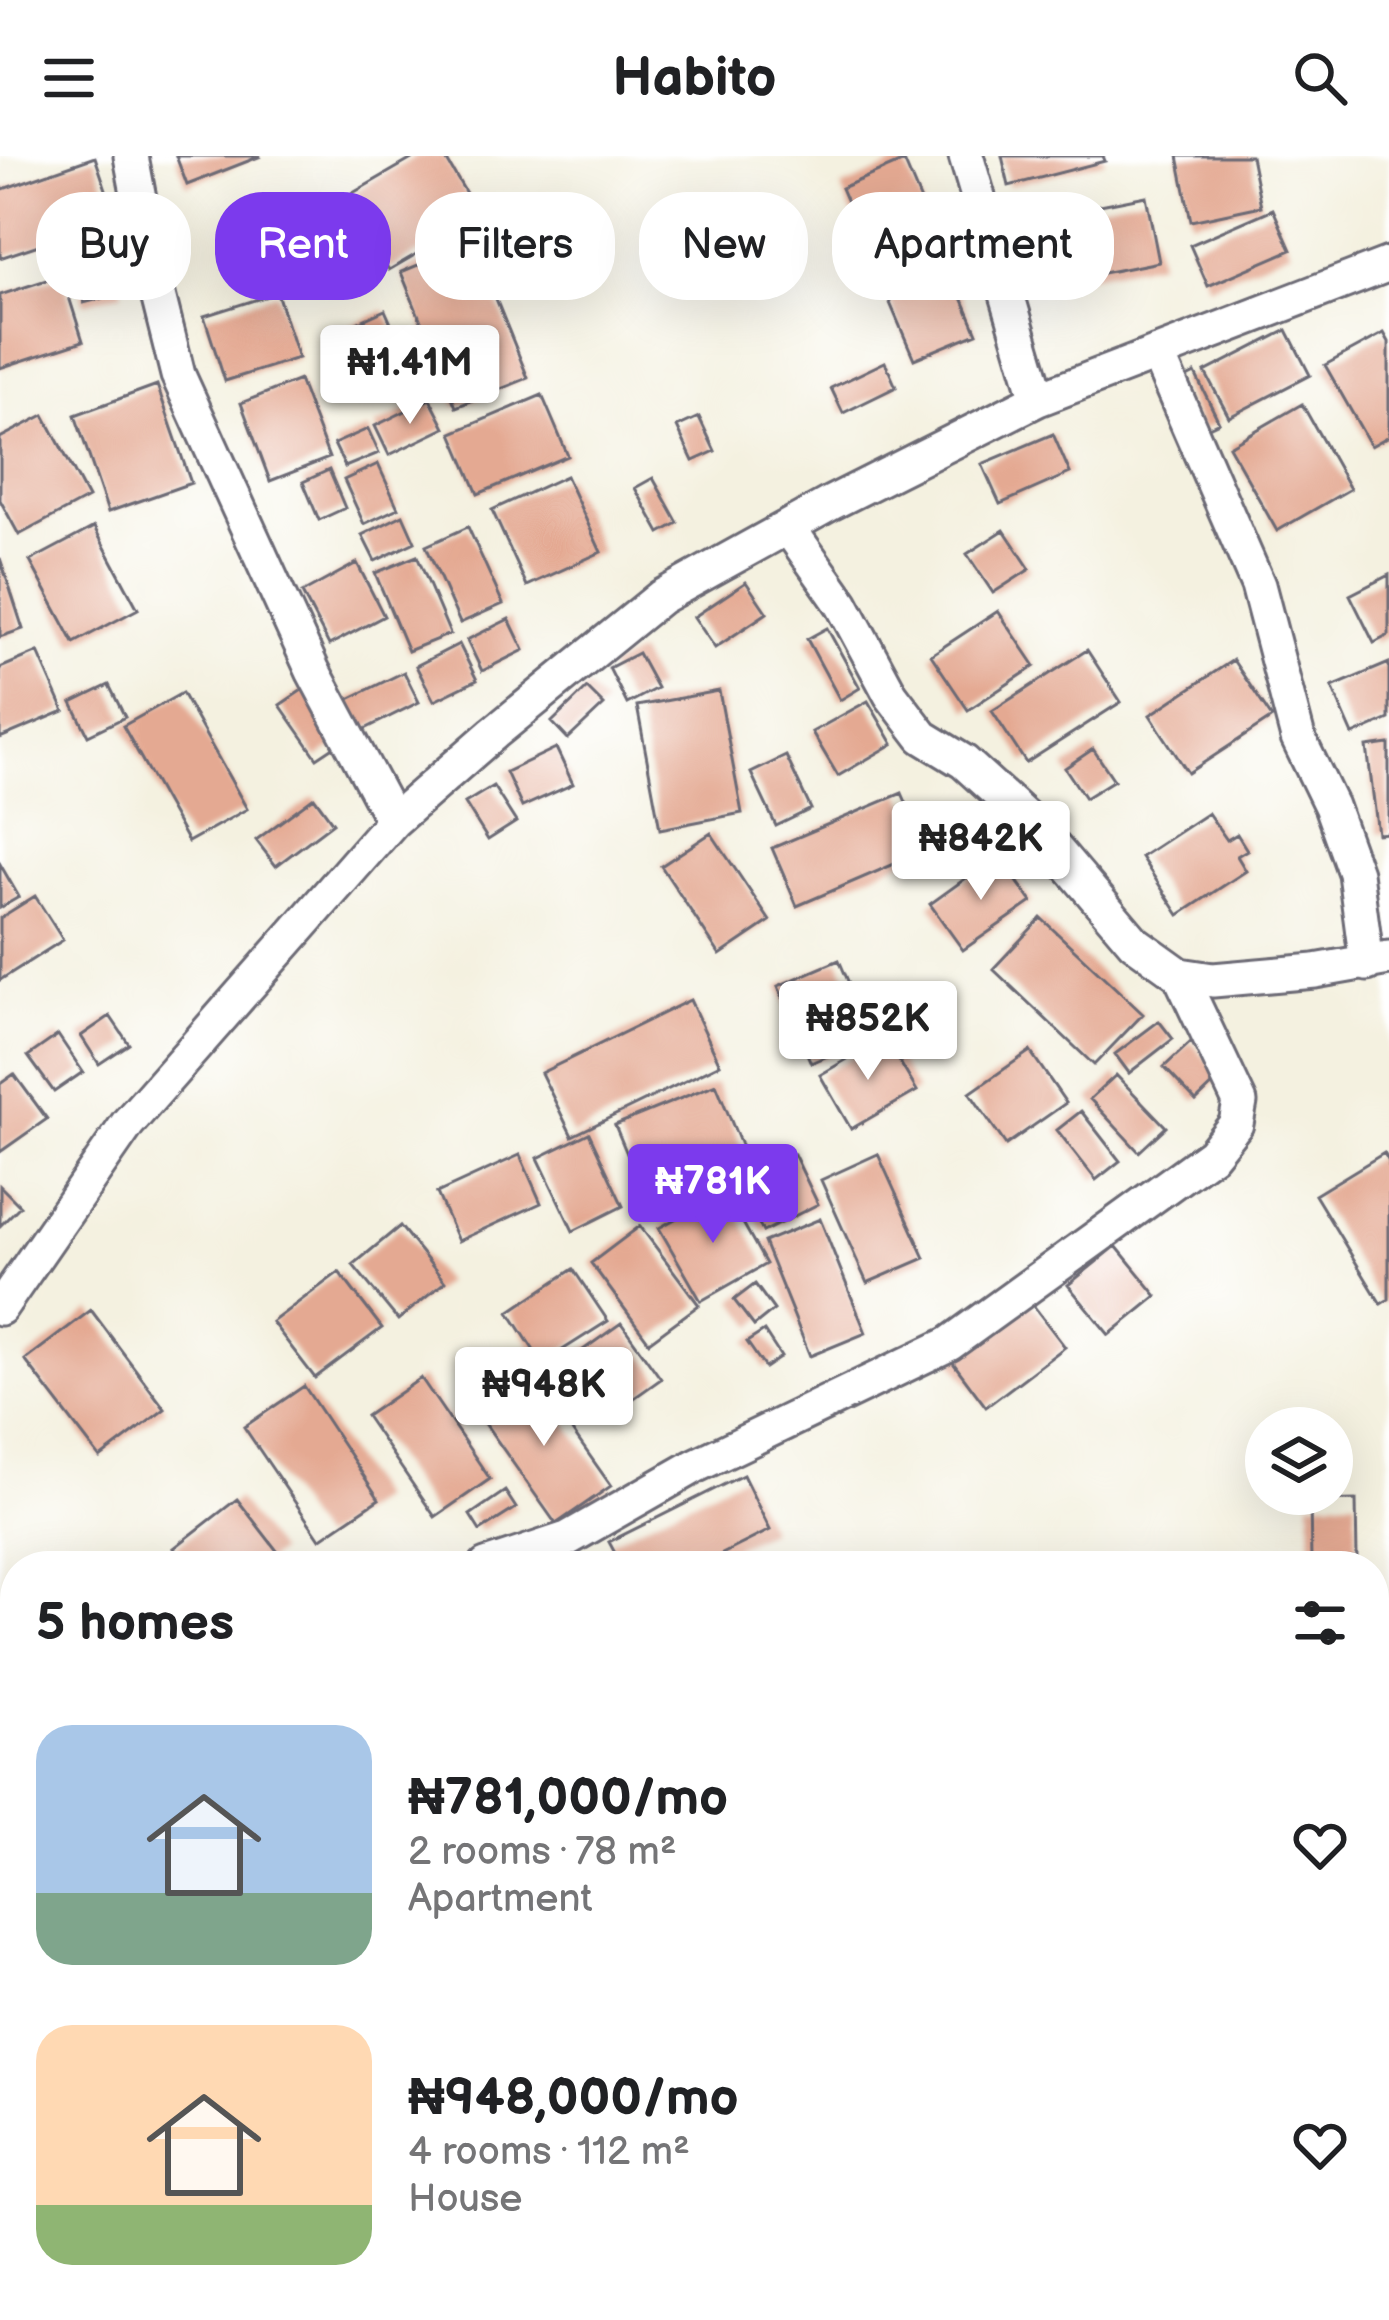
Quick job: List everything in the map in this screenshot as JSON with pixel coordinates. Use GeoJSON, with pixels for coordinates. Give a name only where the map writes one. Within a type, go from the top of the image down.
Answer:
{"type":"FeatureCollection","features":[{"type":"Feature","properties":{"kind":"street"},"geometry":{"type":"LineString","coordinates":[[131,156],[178,375],[314,670],[393,821]]}},
{"type":"Feature","properties":{"kind":"street"},"geometry":{"type":"LineString","coordinates":[[966,156],[1038,399]]}},
{"type":"Feature","properties":{"kind":"street"},"geometry":{"type":"LineString","coordinates":[[0,1308],[128,1123],[393,821],[662,597],[1038,399],[1389,264]]}},
{"type":"Feature","properties":{"kind":"street"},"geometry":{"type":"LineString","coordinates":[[788,527],[842,604],[891,695],[923,737],[964,762],[1039,830],[1134,942],[1180,975],[1214,980],[1378,961],[1331,806],[1298,738],[1258,585],[1156,353]]}},
{"type":"Feature","properties":{"kind":"street"},"geometry":{"type":"LineString","coordinates":[[529,1551],[567,1538],[694,1466],[949,1344],[1212,1154],[1236,1124],[1240,1102],[1180,975]]}},
{"type":"Feature","properties":{"kind":"building"},"geometry":{"type":"Polygon","coordinates":[[[176,156],[261,156],[187,185],[176,156]]]}},
{"type":"Feature","properties":{"kind":"building"},"geometry":{"type":"Polygon","coordinates":[[[417,156],[444,156],[465,192],[415,192],[415,255],[391,269],[391,192],[355,192],[417,156]]]}},
{"type":"Feature","properties":{"kind":"building"},"geometry":{"type":"Polygon","coordinates":[[[1002,156],[1103,156],[1105,161],[1009,186],[1002,156]]]}},
{"type":"Feature","properties":{"kind":"building"},"geometry":{"type":"Polygon","coordinates":[[[1178,156],[1251,156],[1261,206],[1191,221],[1178,156]]]}},
{"type":"Feature","properties":{"kind":"building"},"geometry":{"type":"Polygon","coordinates":[[[95,157],[107,192],[36,192],[36,246],[0,258],[0,190],[95,157]]]}},
{"type":"Feature","properties":{"kind":"building"},"geometry":{"type":"Polygon","coordinates":[[[904,161],[917,192],[843,192],[841,188],[904,161]]]}},
{"type":"Feature","properties":{"kind":"building"},"geometry":{"type":"Polygon","coordinates":[[[1146,196],[1159,262],[1114,271],[1114,202],[1146,196]]]}},
{"type":"Feature","properties":{"kind":"building"},"geometry":{"type":"Polygon","coordinates":[[[1273,209],[1291,250],[1208,286],[1190,245],[1273,209]]]}},
{"type":"Feature","properties":{"kind":"building"},"geometry":{"type":"Polygon","coordinates":[[[415,266],[415,300],[496,300],[528,378],[456,407],[401,272],[415,266]]]}},
{"type":"Feature","properties":{"kind":"building"},"geometry":{"type":"Polygon","coordinates":[[[36,283],[36,300],[70,300],[83,341],[0,368],[0,295],[36,283]]]}},
{"type":"Feature","properties":{"kind":"building"},"geometry":{"type":"Polygon","coordinates":[[[255,300],[279,300],[298,358],[225,381],[204,316],[255,300]]]}},
{"type":"Feature","properties":{"kind":"building"},"geometry":{"type":"Polygon","coordinates":[[[889,300],[963,300],[977,333],[914,359],[889,300]]]}},
{"type":"Feature","properties":{"kind":"building"},"geometry":{"type":"Polygon","coordinates":[[[385,310],[397,337],[349,358],[337,332],[385,310]]]}},
{"type":"Feature","properties":{"kind":"building"},"geometry":{"type":"Polygon","coordinates":[[[1287,330],[1310,375],[1229,417],[1205,372],[1287,330]]]}},
{"type":"Feature","properties":{"kind":"building"},"geometry":{"type":"Polygon","coordinates":[[[1384,333],[1389,342],[1389,436],[1371,446],[1325,365],[1384,333]]]}},
{"type":"Feature","properties":{"kind":"building"},"geometry":{"type":"Polygon","coordinates":[[[885,362],[896,387],[843,413],[831,388],[885,362]]]}},
{"type":"Feature","properties":{"kind":"building"},"geometry":{"type":"Polygon","coordinates":[[[1195,373],[1219,422],[1202,430],[1179,381],[1195,373]]]}},
{"type":"Feature","properties":{"kind":"building"},"geometry":{"type":"Polygon","coordinates":[[[299,380],[329,458],[270,481],[241,403],[299,380]]]}},
{"type":"Feature","properties":{"kind":"building"},"geometry":{"type":"Polygon","coordinates":[[[157,385],[191,483],[108,512],[75,415],[157,385]]]}},
{"type":"Feature","properties":{"kind":"building"},"geometry":{"type":"Polygon","coordinates":[[[542,395],[568,456],[478,494],[452,433],[542,395]]]}},
{"type":"Feature","properties":{"kind":"building"},"geometry":{"type":"Polygon","coordinates":[[[430,399],[445,428],[389,455],[375,426],[430,399]]]}},
{"type":"Feature","properties":{"kind":"building"},"geometry":{"type":"Polygon","coordinates":[[[1302,404],[1350,489],[1277,531],[1229,446],[1302,404]]]}},
{"type":"Feature","properties":{"kind":"building"},"geometry":{"type":"Polygon","coordinates":[[[44,415],[88,498],[19,535],[0,500],[0,438],[44,415]]]}},
{"type":"Feature","properties":{"kind":"building"},"geometry":{"type":"Polygon","coordinates":[[[699,417],[715,451],[693,461],[677,427],[699,417]]]}},
{"type":"Feature","properties":{"kind":"building"},"geometry":{"type":"Polygon","coordinates":[[[368,429],[379,453],[345,467],[334,444],[368,429]]]}},
{"type":"Feature","properties":{"kind":"building"},"geometry":{"type":"Polygon","coordinates":[[[1053,434],[1070,473],[1000,504],[982,464],[1053,434]]]}},
{"type":"Feature","properties":{"kind":"building"},"geometry":{"type":"Polygon","coordinates":[[[378,464],[398,508],[364,524],[344,480],[378,464]]]}},
{"type":"Feature","properties":{"kind":"building"},"geometry":{"type":"Polygon","coordinates":[[[329,470],[345,508],[319,520],[303,482],[329,470]]]}},
{"type":"Feature","properties":{"kind":"building"},"geometry":{"type":"Polygon","coordinates":[[[566,476],[601,552],[527,586],[492,510],[566,476]]]}},
{"type":"Feature","properties":{"kind":"building"},"geometry":{"type":"Polygon","coordinates":[[[653,478],[678,523],[660,533],[635,488],[653,478]]]}},
{"type":"Feature","properties":{"kind":"building"},"geometry":{"type":"Polygon","coordinates":[[[403,515],[415,542],[375,561],[362,535],[403,515]]]}},
{"type":"Feature","properties":{"kind":"building"},"geometry":{"type":"Polygon","coordinates":[[[94,527],[138,609],[74,643],[30,561],[94,527]]]}},
{"type":"Feature","properties":{"kind":"building"},"geometry":{"type":"Polygon","coordinates":[[[468,527],[503,604],[460,623],[426,546],[468,527]]]}},
{"type":"Feature","properties":{"kind":"building"},"geometry":{"type":"Polygon","coordinates":[[[1004,530],[1030,569],[993,593],[967,554],[1004,530]]]}},
{"type":"Feature","properties":{"kind":"building"},"geometry":{"type":"Polygon","coordinates":[[[417,556],[450,634],[408,651],[375,573],[417,556]]]}},
{"type":"Feature","properties":{"kind":"building"},"geometry":{"type":"Polygon","coordinates":[[[0,558],[23,629],[0,637],[0,558]]]}},
{"type":"Feature","properties":{"kind":"building"},"geometry":{"type":"Polygon","coordinates":[[[357,563],[384,616],[329,645],[302,593],[357,563]]]}},
{"type":"Feature","properties":{"kind":"building"},"geometry":{"type":"Polygon","coordinates":[[[1389,575],[1389,635],[1374,643],[1350,595],[1389,575]]]}},
{"type":"Feature","properties":{"kind":"building"},"geometry":{"type":"Polygon","coordinates":[[[746,582],[767,613],[715,648],[694,617],[746,582]]]}},
{"type":"Feature","properties":{"kind":"building"},"geometry":{"type":"Polygon","coordinates":[[[998,611],[1035,666],[968,710],[931,655],[998,611]]]}},
{"type":"Feature","properties":{"kind":"building"},"geometry":{"type":"Polygon","coordinates":[[[509,619],[524,650],[482,671],[467,640],[509,619]]]}},
{"type":"Feature","properties":{"kind":"building"},"geometry":{"type":"Polygon","coordinates":[[[827,628],[860,688],[840,700],[807,639],[827,628]]]}},
{"type":"Feature","properties":{"kind":"building"},"geometry":{"type":"Polygon","coordinates":[[[459,644],[477,680],[434,701],[416,666],[459,644]]]}},
{"type":"Feature","properties":{"kind":"building"},"geometry":{"type":"Polygon","coordinates":[[[1087,650],[1121,702],[1026,763],[992,711],[1087,650]]]}},
{"type":"Feature","properties":{"kind":"building"},"geometry":{"type":"Polygon","coordinates":[[[38,652],[64,711],[0,738],[0,668],[38,652]]]}},
{"type":"Feature","properties":{"kind":"building"},"geometry":{"type":"Polygon","coordinates":[[[638,653],[657,688],[627,704],[609,668],[638,653]]]}},
{"type":"Feature","properties":{"kind":"building"},"geometry":{"type":"Polygon","coordinates":[[[1233,660],[1272,718],[1188,773],[1150,715],[1233,660]]]}},
{"type":"Feature","properties":{"kind":"building"},"geometry":{"type":"Polygon","coordinates":[[[1389,663],[1389,719],[1353,735],[1332,687],[1389,663]]]}},
{"type":"Feature","properties":{"kind":"building"},"geometry":{"type":"Polygon","coordinates":[[[404,672],[419,702],[361,731],[347,700],[404,672]]]}},
{"type":"Feature","properties":{"kind":"building"},"geometry":{"type":"Polygon","coordinates":[[[109,685],[125,717],[88,735],[72,703],[109,685]]]}},
{"type":"Feature","properties":{"kind":"building"},"geometry":{"type":"Polygon","coordinates":[[[308,686],[344,740],[317,758],[280,705],[308,686]]]}},
{"type":"Feature","properties":{"kind":"building"},"geometry":{"type":"Polygon","coordinates":[[[587,688],[604,705],[568,739],[552,722],[587,688]]]}},
{"type":"Feature","properties":{"kind":"building"},"geometry":{"type":"Polygon","coordinates":[[[719,691],[742,813],[660,829],[637,706],[719,691]]]}},
{"type":"Feature","properties":{"kind":"building"},"geometry":{"type":"Polygon","coordinates":[[[182,693],[247,809],[188,842],[123,726],[182,693]]]}},
{"type":"Feature","properties":{"kind":"building"},"geometry":{"type":"Polygon","coordinates":[[[868,701],[893,744],[838,776],[812,732],[868,701]]]}},
{"type":"Feature","properties":{"kind":"building"},"geometry":{"type":"Polygon","coordinates":[[[1389,744],[1389,833],[1378,834],[1367,747],[1389,744]]]}},
{"type":"Feature","properties":{"kind":"building"},"geometry":{"type":"Polygon","coordinates":[[[556,748],[573,784],[522,807],[506,772],[556,748]]]}},
{"type":"Feature","properties":{"kind":"building"},"geometry":{"type":"Polygon","coordinates":[[[1093,749],[1114,780],[1085,798],[1065,768],[1093,749]]]}},
{"type":"Feature","properties":{"kind":"building"},"geometry":{"type":"Polygon","coordinates":[[[786,756],[811,809],[776,826],[751,773],[786,756]]]}},
{"type":"Feature","properties":{"kind":"building"},"geometry":{"type":"Polygon","coordinates":[[[493,786],[516,822],[488,840],[465,803],[493,786]]]}},
{"type":"Feature","properties":{"kind":"building"},"geometry":{"type":"Polygon","coordinates":[[[902,793],[927,850],[797,906],[772,848],[902,793]]]}},
{"type":"Feature","properties":{"kind":"building"},"geometry":{"type":"Polygon","coordinates":[[[314,797],[333,823],[276,866],[256,840],[314,797]]]}},
{"type":"Feature","properties":{"kind":"building"},"geometry":{"type":"Polygon","coordinates":[[[1208,813],[1227,840],[1237,834],[1247,850],[1237,856],[1246,871],[1179,915],[1141,857],[1208,813]]]}},
{"type":"Feature","properties":{"kind":"building"},"geometry":{"type":"Polygon","coordinates":[[[711,833],[770,921],[720,955],[661,866],[711,833]]]}},
{"type":"Feature","properties":{"kind":"building"},"geometry":{"type":"Polygon","coordinates":[[[998,855],[1032,902],[963,950],[930,904],[998,855]]]}},
{"type":"Feature","properties":{"kind":"building"},"geometry":{"type":"Polygon","coordinates":[[[0,864],[19,897],[0,908],[0,864]]]}},
{"type":"Feature","properties":{"kind":"building"},"geometry":{"type":"Polygon","coordinates":[[[35,896],[63,940],[0,980],[0,918],[35,896]]]}},
{"type":"Feature","properties":{"kind":"building"},"geometry":{"type":"Polygon","coordinates":[[[1041,918],[1143,1014],[1094,1065],[993,969],[1041,918]]]}},
{"type":"Feature","properties":{"kind":"building"},"geometry":{"type":"Polygon","coordinates":[[[839,960],[872,1037],[811,1063],[778,986],[839,960]]]}},
{"type":"Feature","properties":{"kind":"building"},"geometry":{"type":"Polygon","coordinates":[[[690,1000],[720,1064],[572,1136],[541,1073],[690,1000]]]}},
{"type":"Feature","properties":{"kind":"building"},"geometry":{"type":"Polygon","coordinates":[[[110,1016],[129,1044],[99,1064],[81,1036],[110,1016]]]}},
{"type":"Feature","properties":{"kind":"building"},"geometry":{"type":"Polygon","coordinates":[[[1159,1021],[1173,1039],[1129,1073],[1115,1054],[1159,1021]]]}},
{"type":"Feature","properties":{"kind":"building"},"geometry":{"type":"Polygon","coordinates":[[[58,1035],[83,1072],[54,1092],[28,1056],[58,1035]]]}},
{"type":"Feature","properties":{"kind":"building"},"geometry":{"type":"Polygon","coordinates":[[[885,1037],[917,1091],[851,1129],[820,1075],[885,1037]]]}},
{"type":"Feature","properties":{"kind":"building"},"geometry":{"type":"Polygon","coordinates":[[[1191,1042],[1222,1076],[1196,1101],[1164,1067],[1191,1042]]]}},
{"type":"Feature","properties":{"kind":"building"},"geometry":{"type":"Polygon","coordinates":[[[1030,1051],[1066,1103],[1006,1145],[970,1093],[1030,1051]]]}},
{"type":"Feature","properties":{"kind":"building"},"geometry":{"type":"Polygon","coordinates":[[[14,1074],[47,1119],[0,1152],[0,1084],[14,1074]]]}},
{"type":"Feature","properties":{"kind":"building"},"geometry":{"type":"Polygon","coordinates":[[[1116,1075],[1166,1127],[1139,1152],[1090,1099],[1116,1075]]]}},
{"type":"Feature","properties":{"kind":"building"},"geometry":{"type":"Polygon","coordinates":[[[716,1084],[745,1155],[645,1197],[615,1125],[716,1084]]]}},
{"type":"Feature","properties":{"kind":"building"},"geometry":{"type":"Polygon","coordinates":[[[1081,1111],[1120,1161],[1096,1180],[1057,1130],[1081,1111]]]}},
{"type":"Feature","properties":{"kind":"building"},"geometry":{"type":"Polygon","coordinates":[[[589,1133],[623,1206],[573,1231],[538,1158],[589,1133]]]}},
{"type":"Feature","properties":{"kind":"building"},"geometry":{"type":"Polygon","coordinates":[[[1384,1153],[1389,1162],[1389,1299],[1381,1304],[1315,1195],[1384,1153]]]}},
{"type":"Feature","properties":{"kind":"building"},"geometry":{"type":"Polygon","coordinates":[[[794,1154],[818,1204],[763,1232],[738,1182],[794,1154]]]}},
{"type":"Feature","properties":{"kind":"building"},"geometry":{"type":"Polygon","coordinates":[[[878,1154],[925,1258],[867,1283],[821,1180],[878,1154]]]}},
{"type":"Feature","properties":{"kind":"building"},"geometry":{"type":"Polygon","coordinates":[[[520,1155],[541,1203],[458,1241],[437,1193],[520,1155]]]}},
{"type":"Feature","properties":{"kind":"building"},"geometry":{"type":"Polygon","coordinates":[[[0,1186],[20,1206],[0,1226],[0,1186]]]}},
{"type":"Feature","properties":{"kind":"building"},"geometry":{"type":"Polygon","coordinates":[[[725,1191],[766,1264],[701,1301],[659,1228],[725,1191]]]}},
{"type":"Feature","properties":{"kind":"building"},"geometry":{"type":"Polygon","coordinates":[[[820,1219],[866,1333],[810,1356],[764,1242],[820,1219]]]}},
{"type":"Feature","properties":{"kind":"building"},"geometry":{"type":"Polygon","coordinates":[[[400,1226],[445,1282],[398,1320],[353,1265],[400,1226]]]}},
{"type":"Feature","properties":{"kind":"building"},"geometry":{"type":"Polygon","coordinates":[[[640,1226],[699,1305],[649,1342],[591,1263],[640,1226]]]}},
{"type":"Feature","properties":{"kind":"building"},"geometry":{"type":"Polygon","coordinates":[[[1116,1246],[1157,1296],[1109,1335],[1068,1285],[1116,1246]]]}},
{"type":"Feature","properties":{"kind":"building"},"geometry":{"type":"Polygon","coordinates":[[[573,1269],[608,1321],[542,1363],[509,1312],[573,1269]]]}},
{"type":"Feature","properties":{"kind":"building"},"geometry":{"type":"Polygon","coordinates":[[[339,1272],[382,1328],[315,1378],[272,1322],[339,1272]]]}},
{"type":"Feature","properties":{"kind":"building"},"geometry":{"type":"Polygon","coordinates":[[[755,1284],[774,1310],[754,1326],[734,1300],[755,1284]]]}},
{"type":"Feature","properties":{"kind":"building"},"geometry":{"type":"Polygon","coordinates":[[[1029,1300],[1065,1347],[986,1407],[951,1360],[1029,1300]]]}},
{"type":"Feature","properties":{"kind":"building"},"geometry":{"type":"Polygon","coordinates":[[[91,1310],[165,1409],[100,1458],[25,1360],[91,1310]]]}},
{"type":"Feature","properties":{"kind":"building"},"geometry":{"type":"Polygon","coordinates":[[[621,1323],[661,1379],[606,1418],[566,1362],[621,1323]]]}},
{"type":"Feature","properties":{"kind":"building"},"geometry":{"type":"Polygon","coordinates":[[[764,1331],[781,1357],[765,1368],[747,1342],[764,1331]]]}},
{"type":"Feature","properties":{"kind":"building"},"geometry":{"type":"Polygon","coordinates":[[[532,1374],[611,1486],[556,1524],[477,1412],[532,1374]]]}},
{"type":"Feature","properties":{"kind":"building"},"geometry":{"type":"Polygon","coordinates":[[[421,1378],[490,1479],[435,1517],[366,1416],[421,1378]]]}},
{"type":"Feature","properties":{"kind":"building"},"geometry":{"type":"Polygon","coordinates":[[[304,1386],[379,1499],[320,1539],[244,1427],[304,1386]]]}},
{"type":"Feature","properties":{"kind":"building"},"geometry":{"type":"Polygon","coordinates":[[[743,1475],[770,1530],[728,1551],[614,1551],[609,1542],[743,1475]]]}},
{"type":"Feature","properties":{"kind":"building"},"geometry":{"type":"Polygon","coordinates":[[[505,1491],[516,1508],[480,1531],[470,1515],[505,1491]]]}},
{"type":"Feature","properties":{"kind":"building"},"geometry":{"type":"Polygon","coordinates":[[[237,1499],[277,1551],[176,1551],[174,1548],[237,1499]]]}},
{"type":"Feature","properties":{"kind":"building"},"geometry":{"type":"Polygon","coordinates":[[[1356,1500],[1357,1551],[1311,1551],[1310,1515],[1353,1515],[1356,1500]]]}}]}
